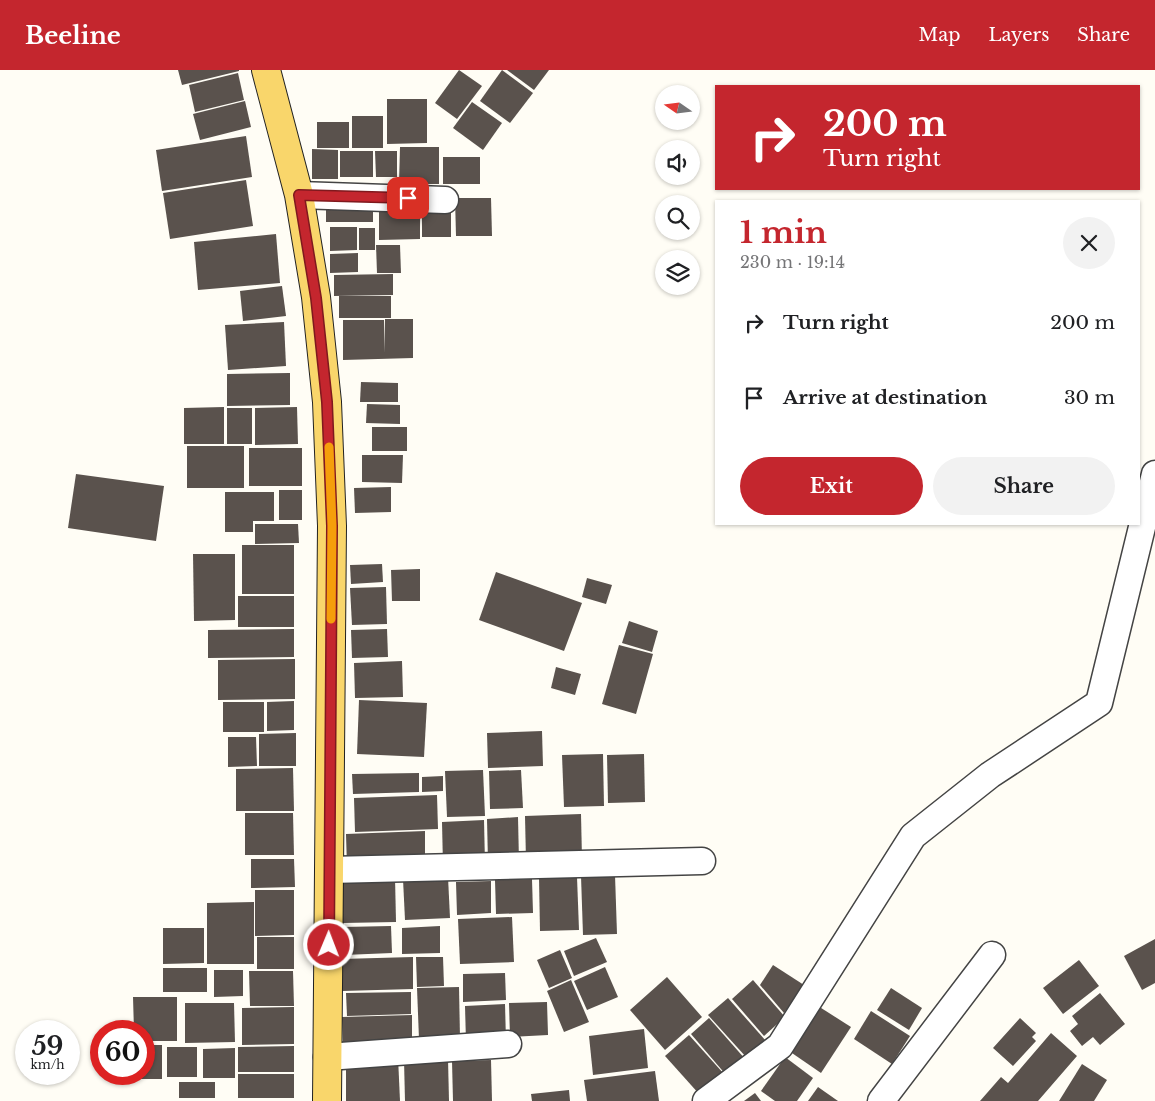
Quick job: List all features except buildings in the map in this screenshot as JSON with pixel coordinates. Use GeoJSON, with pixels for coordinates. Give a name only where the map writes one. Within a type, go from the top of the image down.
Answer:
{"type":"FeatureCollection","features":[{"type":"Feature","properties":{"kind":"main road"},"geometry":{"type":"LineString","coordinates":[[266,70],[299,195],[316,298],[327,412],[332,526],[327,1101]]}},
{"type":"Feature","properties":{"kind":"street"},"geometry":{"type":"LineString","coordinates":[[299,195],[445,200]]}},
{"type":"Feature","properties":{"kind":"street"},"geometry":{"type":"LineString","coordinates":[[706,1101],[780,1046],[913,836],[990,775],[1098,703],[1155,474]]}},
{"type":"Feature","properties":{"kind":"street"},"geometry":{"type":"LineString","coordinates":[[330,870],[702,860]]}},
{"type":"Feature","properties":{"kind":"street"},"geometry":{"type":"LineString","coordinates":[[881,1101],[992,955]]}},
{"type":"Feature","properties":{"kind":"street"},"geometry":{"type":"LineString","coordinates":[[328,1057],[508,1044]]}},
{"type":"Feature","properties":{"kind":"slow traffic"},"geometry":{"type":"LineString","coordinates":[[329,447],[332,526],[331,619]]}},
{"type":"Feature","properties":{"kind":"route"},"geometry":{"type":"LineString","coordinates":[[329,945],[332,526],[327,402],[316,298],[299,195],[408,198]]}}]}
